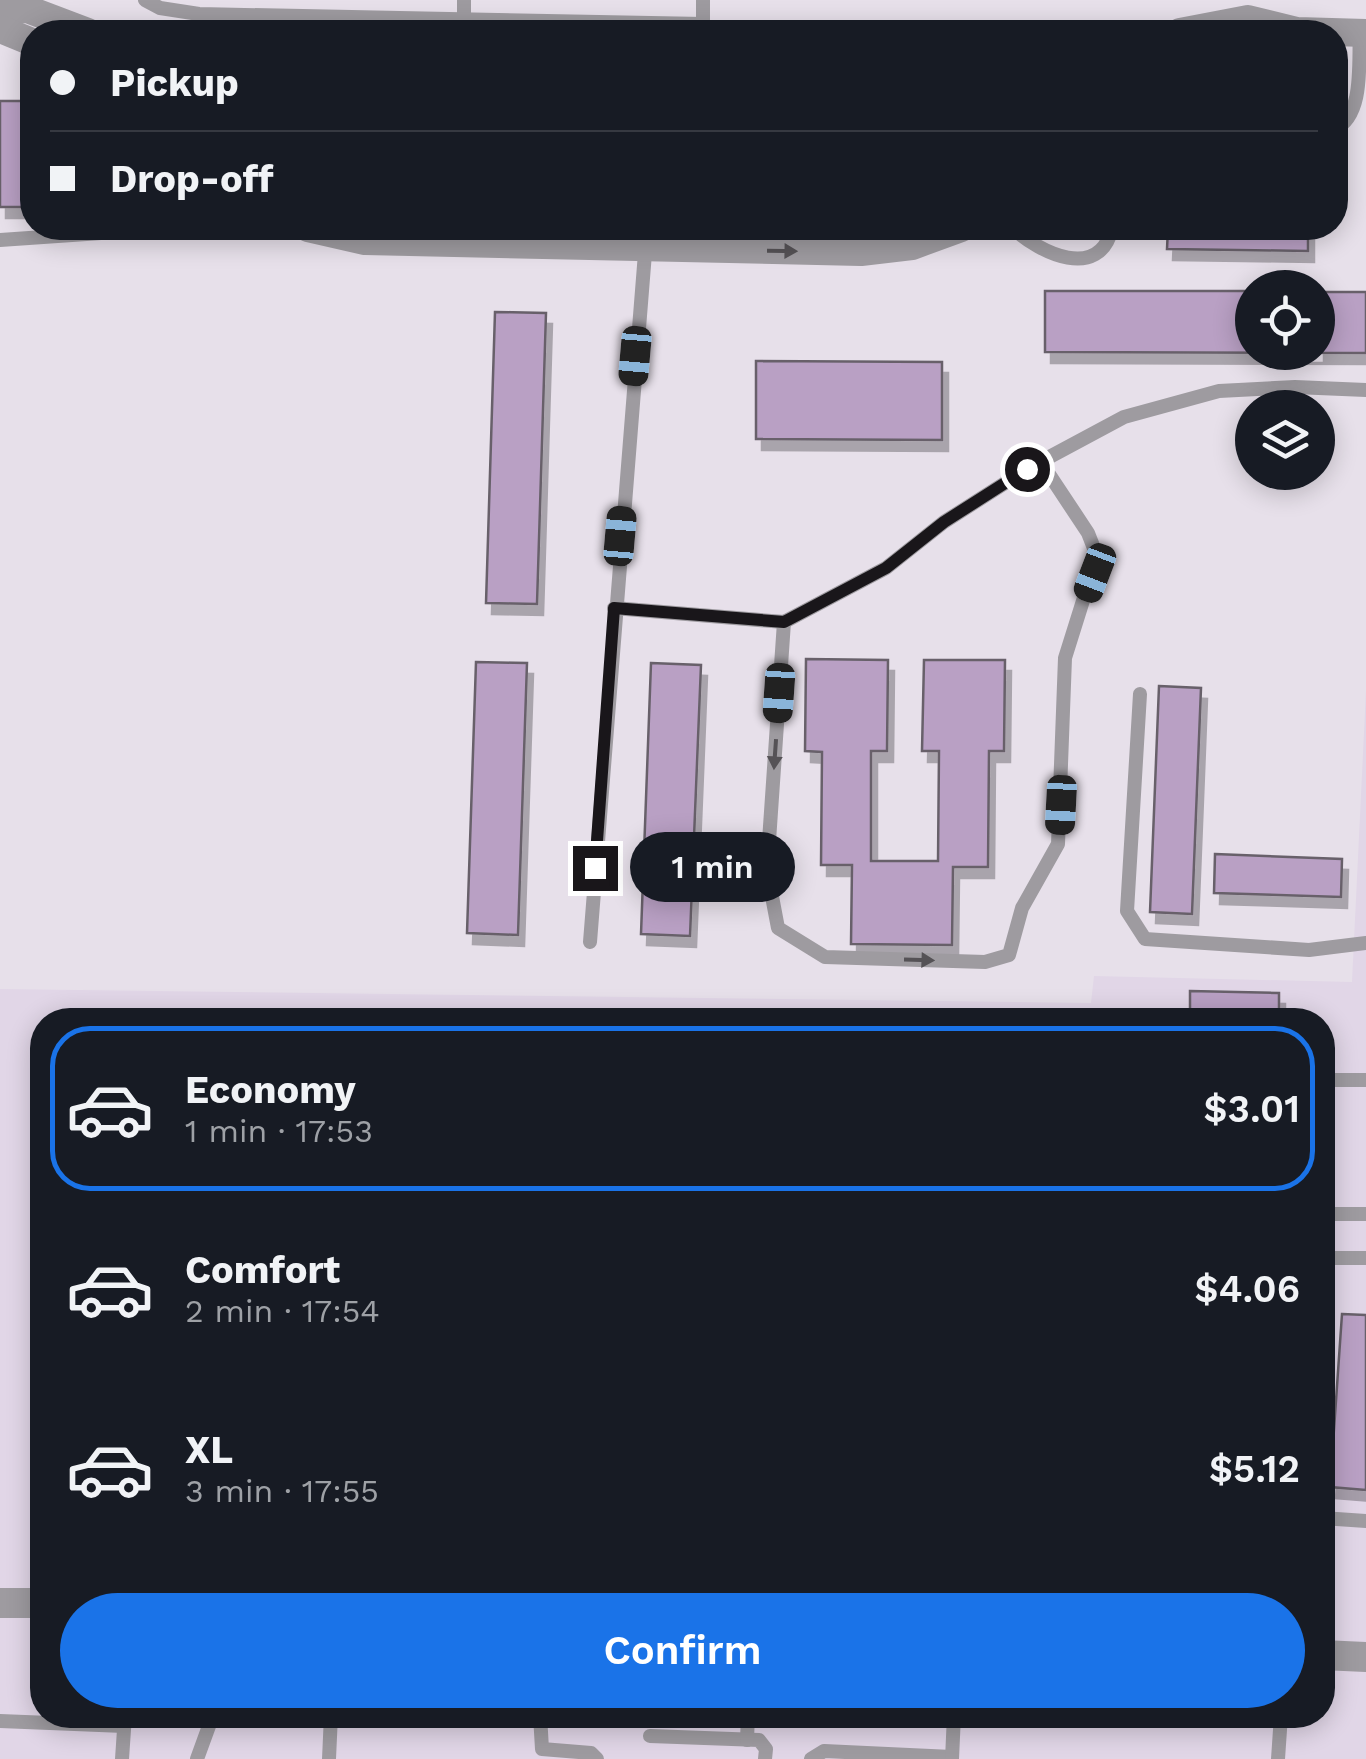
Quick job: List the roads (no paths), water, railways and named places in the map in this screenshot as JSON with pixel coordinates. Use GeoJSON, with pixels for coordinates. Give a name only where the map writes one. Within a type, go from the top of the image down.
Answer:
{"type":"FeatureCollection","features":[{"type":"Feature","properties":{"kind":"street"},"geometry":{"type":"LineString","coordinates":[[0,11],[28,8],[58,20]]}},
{"type":"Feature","properties":{"kind":"street"},"geometry":{"type":"LineString","coordinates":[[361,240],[459,240]]}},
{"type":"Feature","properties":{"kind":"street"},"geometry":{"type":"LineString","coordinates":[[710,240],[861,252],[912,246],[928,240]]}},
{"type":"Feature","properties":{"kind":"street"},"geometry":{"type":"LineString","coordinates":[[0,1603],[30,1603]]}},
{"type":"Feature","properties":{"kind":"street"},"geometry":{"type":"LineString","coordinates":[[1335,1655],[1366,1657]]}},
{"type":"Feature","properties":{"kind":"lane"},"geometry":{"type":"LineString","coordinates":[[145,0],[160,8],[199,14],[491,20]]}},
{"type":"Feature","properties":{"kind":"lane"},"geometry":{"type":"LineString","coordinates":[[315,16],[316,0]]}},
{"type":"Feature","properties":{"kind":"lane"},"geometry":{"type":"LineString","coordinates":[[464,0],[464,19]]}},
{"type":"Feature","properties":{"kind":"lane"},"geometry":{"type":"LineString","coordinates":[[1348,117],[1355,106],[1363,33]]}},
{"type":"Feature","properties":{"kind":"lane"},"geometry":{"type":"LineString","coordinates":[[590,942],[646,240]]}},
{"type":"Feature","properties":{"kind":"lane"},"geometry":{"type":"LineString","coordinates":[[1029,240],[1046,253],[1067,260],[1090,256],[1106,240]]}},
{"type":"Feature","properties":{"kind":"lane"},"geometry":{"type":"LineString","coordinates":[[614,608],[784,622],[886,568],[944,522],[1124,417],[1219,391],[1296,387],[1366,390]]}},
{"type":"Feature","properties":{"kind":"lane"},"geometry":{"type":"LineString","coordinates":[[784,622],[767,870],[778,928],[825,957],[985,962],[1009,955],[1022,908],[1058,844],[1065,658],[1097,556],[1088,534],[1041,462]]}},
{"type":"Feature","properties":{"kind":"lane"},"geometry":{"type":"LineString","coordinates":[[1140,694],[1126,911],[1145,939],[1309,950],[1366,943]]}},
{"type":"Feature","properties":{"kind":"lane"},"geometry":{"type":"LineString","coordinates":[[1335,1080],[1366,1080]]}},
{"type":"Feature","properties":{"kind":"lane"},"geometry":{"type":"LineString","coordinates":[[1335,1214],[1366,1214]]}},
{"type":"Feature","properties":{"kind":"lane"},"geometry":{"type":"LineString","coordinates":[[1335,1258],[1366,1258]]}},
{"type":"Feature","properties":{"kind":"lane"},"geometry":{"type":"LineString","coordinates":[[1335,1519],[1366,1521]]}},
{"type":"Feature","properties":{"kind":"lane"},"geometry":{"type":"LineString","coordinates":[[0,1721],[30,1721]]}},
{"type":"Feature","properties":{"kind":"lane"},"geometry":{"type":"LineString","coordinates":[[122,1759],[124,1728]]}},
{"type":"Feature","properties":{"kind":"lane"},"geometry":{"type":"LineString","coordinates":[[197,1759],[208,1728]]}},
{"type":"Feature","properties":{"kind":"lane"},"geometry":{"type":"LineString","coordinates":[[329,1759],[330,1728]]}},
{"type":"Feature","properties":{"kind":"lane"},"geometry":{"type":"LineString","coordinates":[[541,1728],[542,1749],[591,1753],[597,1759]]}},
{"type":"Feature","properties":{"kind":"lane"},"geometry":{"type":"LineString","coordinates":[[747,1728],[747,1740]]}},
{"type":"Feature","properties":{"kind":"lane"},"geometry":{"type":"LineString","coordinates":[[810,1759],[824,1751],[952,1758],[953,1728]]}},
{"type":"Feature","properties":{"kind":"lane"},"geometry":{"type":"LineString","coordinates":[[1278,1759],[1280,1728]]}},
{"type":"Feature","properties":{"kind":"lane"},"geometry":{"type":"LineString","coordinates":[[650,1736],[747,1740],[763,1744],[765,1759]]}}]}
